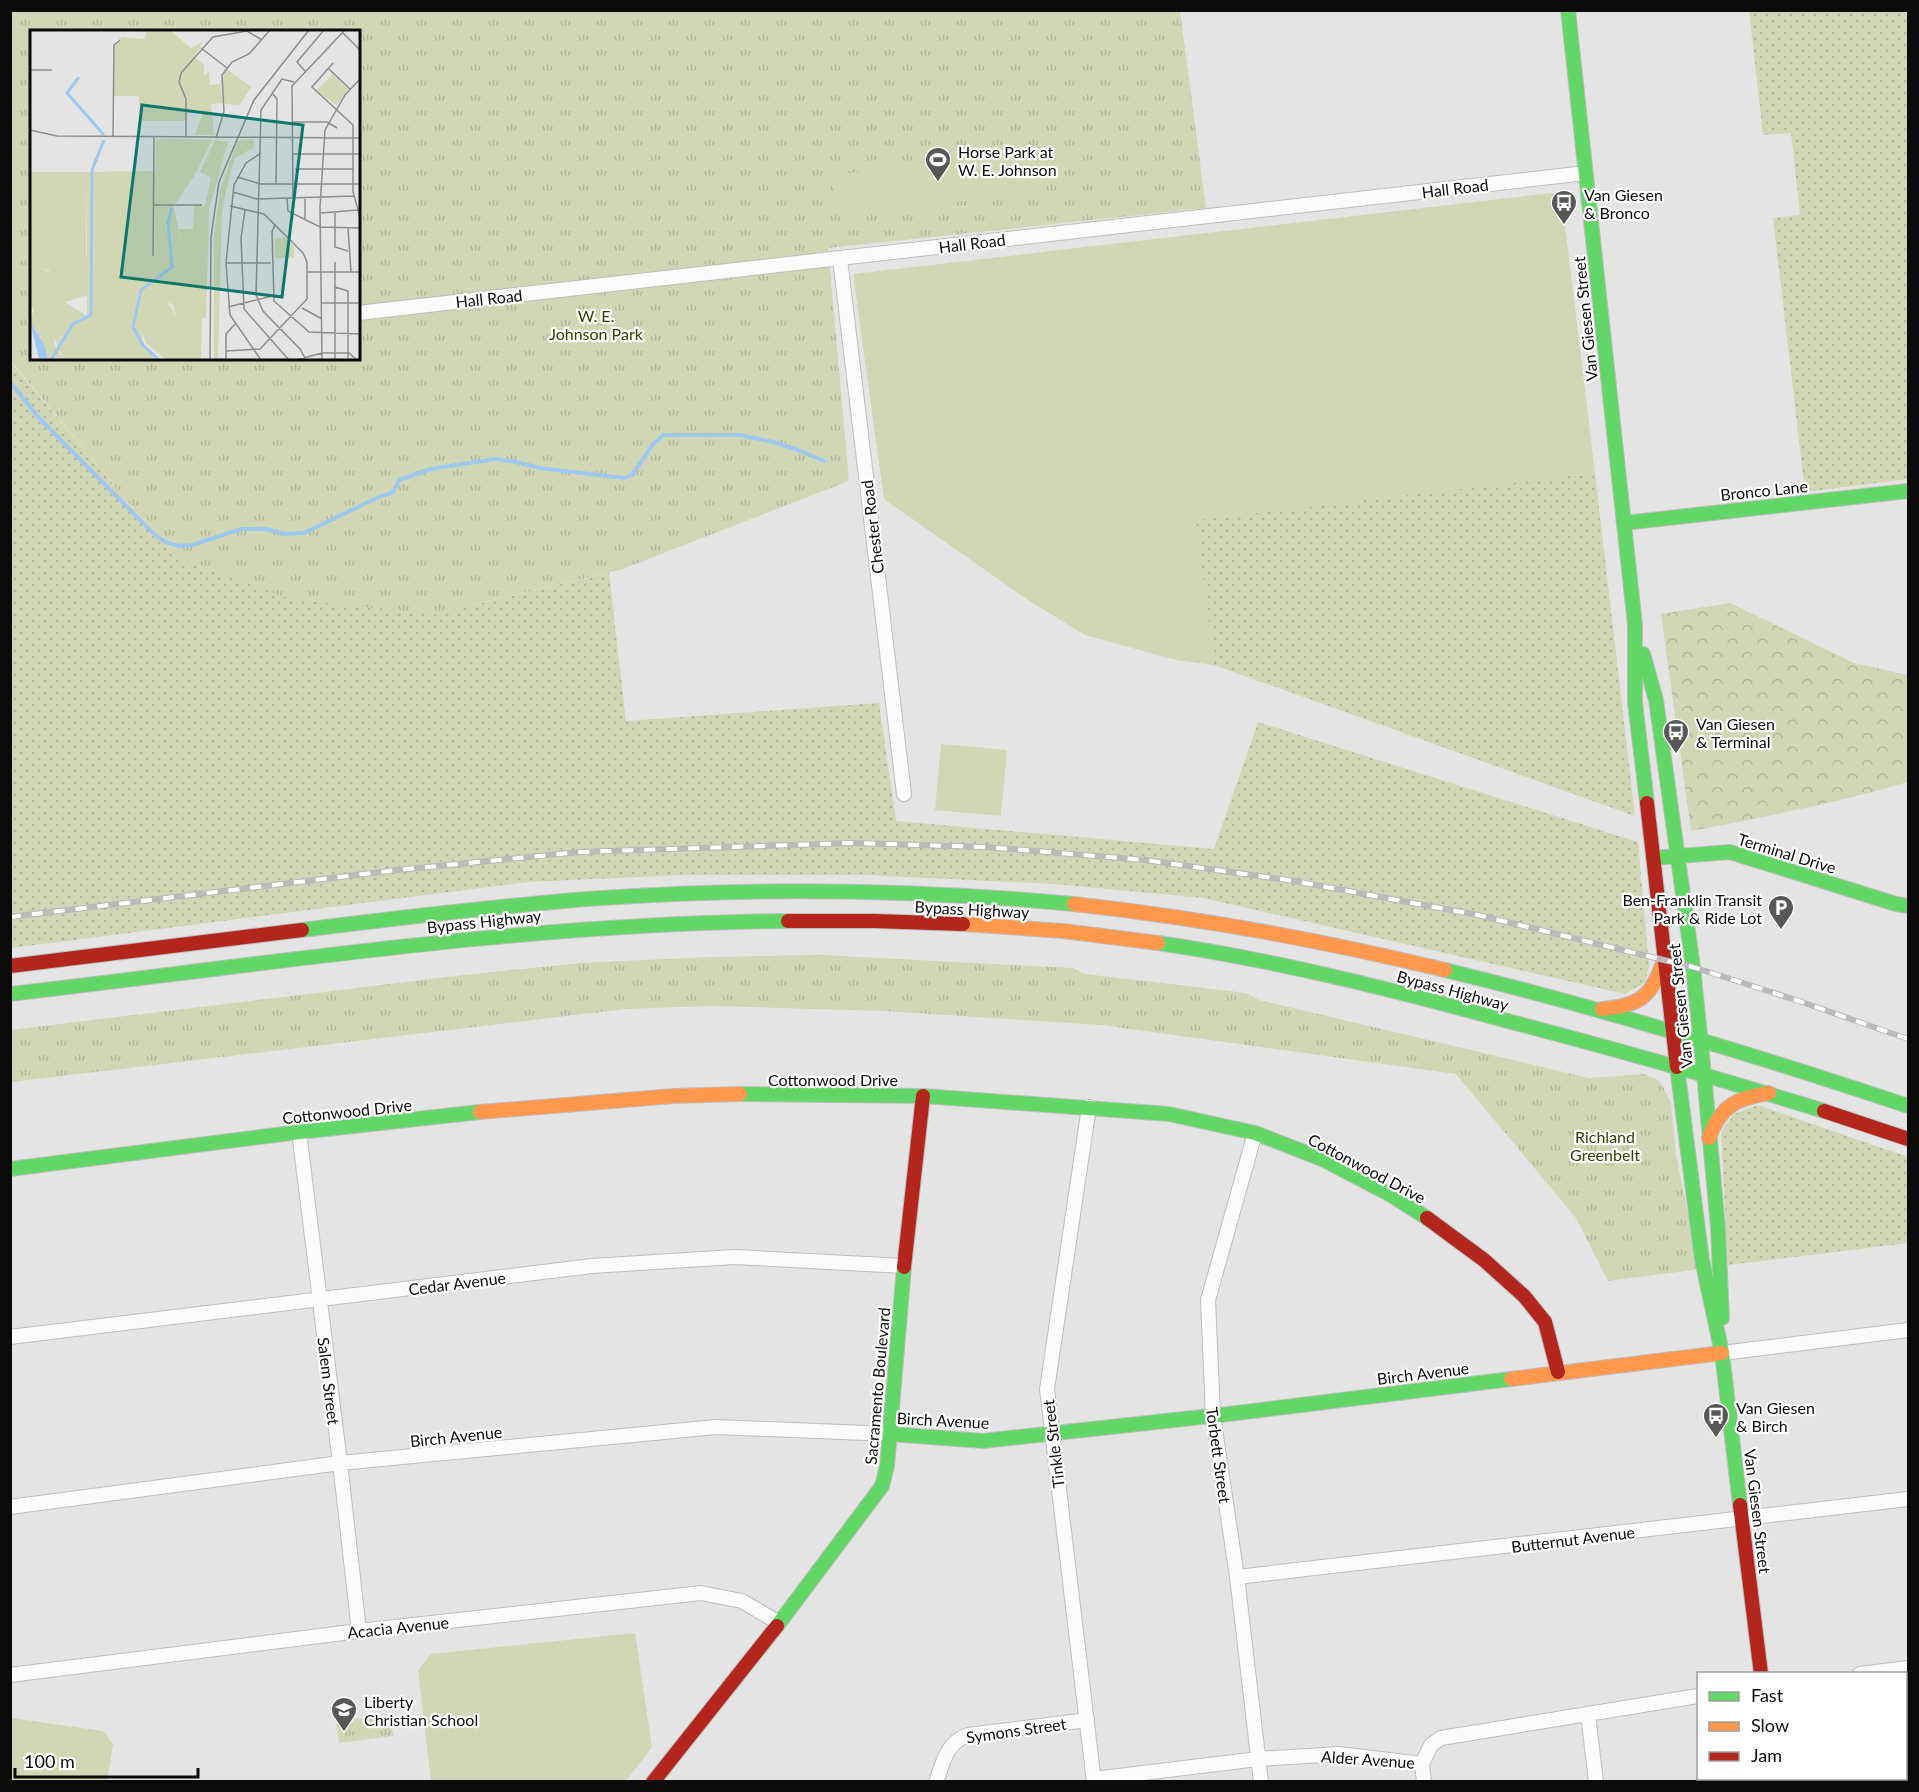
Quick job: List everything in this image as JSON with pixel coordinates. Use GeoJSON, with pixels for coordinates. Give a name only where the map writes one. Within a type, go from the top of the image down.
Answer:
{"type":"FeatureCollection","features":[{"type":"Feature","properties":{"kind":"main road","name":"Van Giesen Street"},"geometry":{"type":"LineString","coordinates":[[1568,10],[1635,625],[1635,702],[1664,960],[1701,1251],[1722,1353],[1761,1672]]}},
{"type":"Feature","properties":{"kind":"main road","name":"Bronco Lane"},"geometry":{"type":"LineString","coordinates":[[1624,523],[1908,491]]}},
{"type":"Feature","properties":{"kind":"main road","name":"Van Giesen Street"},"geometry":{"type":"LineString","coordinates":[[1635,625],[1656,700],[1692,958],[1720,1254],[1722,1353]]}},
{"type":"Feature","properties":{"kind":"main road","name":"Terminal Drive"},"geometry":{"type":"LineString","coordinates":[[1653,858],[1714,852],[1735,854],[1908,906]]}},
{"type":"Feature","properties":{"kind":"main road","name":"Bypass Highway"},"geometry":{"type":"LineString","coordinates":[[10,966],[437,913],[530,904],[733,892],[920,894],[1006,898],[1093,905],[1246,928],[1434,967],[1701,1040],[1908,1106]]}},
{"type":"Feature","properties":{"kind":"main road","name":"Bypass Highway"},"geometry":{"type":"LineString","coordinates":[[10,994],[549,931],[718,921],[878,921],[1068,932],[1242,957],[1379,988],[1677,1066],[1770,1093],[1908,1139]]}},
{"type":"Feature","properties":{"kind":"main road"},"geometry":{"type":"LineString","coordinates":[[1592,1009],[1629,1005],[1643,999],[1657,980],[1664,960]]}},
{"type":"Feature","properties":{"kind":"main road"},"geometry":{"type":"LineString","coordinates":[[1709,1138],[1719,1116],[1733,1103],[1770,1093]]}},
{"type":"Feature","properties":{"kind":"main road","name":"Cottonwood Drive"},"geometry":{"type":"LineString","coordinates":[[10,1169],[299,1132],[529,1107],[662,1097],[731,1094],[923,1096],[1169,1114],[1255,1133],[1322,1159],[1391,1195],[1427,1218],[1484,1260],[1524,1296],[1545,1322],[1558,1372]]}},
{"type":"Feature","properties":{"kind":"main road","name":"Sacramento Boulevard"},"geometry":{"type":"LineString","coordinates":[[653,1782],[779,1623],[882,1486],[887,1466],[904,1266],[923,1096]]}},
{"type":"Feature","properties":{"kind":"main road","name":"Birch Avenue"},"geometry":{"type":"LineString","coordinates":[[890,1434],[983,1441],[1213,1416],[1722,1353]]}},
{"type":"Feature","properties":{"kind":"street","name":"Hall Road"},"geometry":{"type":"LineString","coordinates":[[360,313],[1586,173]]}},
{"type":"Feature","properties":{"kind":"street","name":"Chester Road"},"geometry":{"type":"LineString","coordinates":[[840,259],[904,794]]}},
{"type":"Feature","properties":{"kind":"street","name":"Tinkle Street"},"geometry":{"type":"LineString","coordinates":[[1089,1107],[1047,1389],[1094,1780]]}},
{"type":"Feature","properties":{"kind":"street","name":"Salem Street"},"geometry":{"type":"LineString","coordinates":[[299,1132],[359,1631]]}},
{"type":"Feature","properties":{"kind":"street","name":"Torbett Street"},"geometry":{"type":"LineString","coordinates":[[1255,1133],[1208,1300],[1213,1416],[1237,1577],[1261,1782]]}},
{"type":"Feature","properties":{"kind":"street","name":"Cedar Avenue"},"geometry":{"type":"LineString","coordinates":[[10,1337],[592,1266],[734,1257],[904,1266]]}},
{"type":"Feature","properties":{"kind":"street","name":"Birch Avenue"},"geometry":{"type":"LineString","coordinates":[[1722,1353],[1908,1330]]}},
{"type":"Feature","properties":{"kind":"street","name":"Birch Avenue"},"geometry":{"type":"LineString","coordinates":[[10,1507],[340,1463],[716,1427],[890,1434]]}},
{"type":"Feature","properties":{"kind":"street","name":"Butternut Avenue"},"geometry":{"type":"LineString","coordinates":[[1237,1577],[1908,1499]]}},
{"type":"Feature","properties":{"kind":"street","name":"Acacia Avenue"},"geometry":{"type":"LineString","coordinates":[[10,1675],[359,1631],[701,1593],[742,1601],[779,1623]]}},
{"type":"Feature","properties":{"kind":"street"},"geometry":{"type":"LineString","coordinates":[[1876,1672],[1908,1668]]}},
{"type":"Feature","properties":{"kind":"street","name":"Alder Avenue"},"geometry":{"type":"LineString","coordinates":[[1094,1780],[1258,1759],[1339,1754],[1422,1764],[1431,1745],[1441,1738],[1697,1696]]}},
{"type":"Feature","properties":{"kind":"street"},"geometry":{"type":"LineString","coordinates":[[1588,1714],[1596,1782]]}},
{"type":"Feature","properties":{"kind":"street","name":"Symons Street"},"geometry":{"type":"LineString","coordinates":[[936,1782],[951,1745],[960,1738],[968,1735],[1087,1720]]}},
{"type":"Feature","properties":{"kind":"street"},"geometry":{"type":"LineString","coordinates":[[1422,1764],[1424,1782]]}},
{"type":"Feature","properties":{"kind":"green space","name":"W. E. Johnson Park"},"geometry":{"type":"Polygon","coordinates":[[[10,11],[1180,11],[1206,208],[828,248],[849,481],[620,570],[434,614],[290,599],[173,556],[11,361],[10,11]]]}},
{"type":"Feature","properties":{"kind":"green space"},"geometry":{"type":"Polygon","coordinates":[[[1749,11],[1908,11],[1908,479],[1805,492],[1773,218],[1800,215],[1791,133],[1763,135],[1749,11]]]}},
{"type":"Feature","properties":{"kind":"green space","name":"Horse Park at W. E. Johnson"},"geometry":{"type":"Polygon","coordinates":[[[1038,146],[1045,190],[840,217],[831,176],[1038,146]]]}},
{"type":"Feature","properties":{"kind":"green space"},"geometry":{"type":"Polygon","coordinates":[[[1561,192],[1595,473],[1196,520],[1214,665],[1176,660],[1085,635],[1028,600],[884,499],[853,274],[1561,192]]]}},
{"type":"Feature","properties":{"kind":"green space"},"geometry":{"type":"Polygon","coordinates":[[[10,361],[173,556],[434,614],[609,573],[626,721],[879,703],[896,821],[1214,849],[1258,722],[1638,842],[1649,966],[1645,982],[1625,994],[1203,898],[1055,884],[864,875],[683,875],[528,882],[11,948],[10,361]]]}},
{"type":"Feature","properties":{"kind":"green space"},"geometry":{"type":"Polygon","coordinates":[[[1595,473],[1635,816],[1214,665],[1195,520],[1595,473]]]}},
{"type":"Feature","properties":{"kind":"green space"},"geometry":{"type":"Polygon","coordinates":[[[1730,603],[1854,663],[1908,675],[1908,782],[1827,803],[1691,831],[1661,614],[1730,603]]]}},
{"type":"Feature","properties":{"kind":"green space"},"geometry":{"type":"Polygon","coordinates":[[[941,744],[1007,750],[1001,816],[935,810],[941,744]]]}},
{"type":"Feature","properties":{"kind":"green space","name":"Richland Greenbelt"},"geometry":{"type":"Polygon","coordinates":[[[822,955],[1073,968],[1085,974],[1246,993],[1259,1000],[1589,1078],[1644,1074],[1656,1079],[1662,1085],[1671,1103],[1676,1156],[1699,1266],[1694,1270],[1608,1281],[1576,1218],[1456,1074],[1101,1025],[884,1011],[710,1006],[626,1009],[11,1082],[10,1030],[581,963],[822,955]]]}},
{"type":"Feature","properties":{"kind":"green space"},"geometry":{"type":"Polygon","coordinates":[[[1758,1105],[1908,1157],[1908,1243],[1728,1265],[1721,1132],[1734,1114],[1758,1105]]]}},
{"type":"Feature","properties":{"kind":"green space"},"geometry":{"type":"Polygon","coordinates":[[[635,1633],[652,1747],[626,1781],[431,1781],[418,1670],[431,1654],[635,1633]]]}},
{"type":"Feature","properties":{"kind":"green space"},"geometry":{"type":"Polygon","coordinates":[[[391,1715],[393,1736],[339,1743],[336,1721],[391,1715]]]}},
{"type":"Feature","properties":{"kind":"green space"},"geometry":{"type":"Polygon","coordinates":[[[11,1718],[103,1731],[113,1744],[107,1781],[11,1781],[11,1718]]]}},
{"type":"Feature","properties":{"kind":"waterway"},"geometry":{"type":"LineString","coordinates":[[10,382],[40,419],[154,534],[165,542],[179,546],[192,545],[241,529],[266,529],[285,534],[304,533],[391,493],[399,480],[431,469],[495,459],[540,468],[624,478],[632,475],[654,443],[664,435],[740,435],[773,442],[824,461]]}},
{"type":"Feature","properties":{"kind":"railway"},"geometry":{"type":"LineString","coordinates":[[10,917],[397,870],[580,852],[852,843],[986,847],[1145,860],[1294,881],[1478,915],[1693,967],[1908,1039]]}},
{"type":"Feature","properties":{"kind":"traffic: fast"},"geometry":{"type":"LineString","coordinates":[[1568,10],[1635,625],[1635,702],[1647,803]]}},
{"type":"Feature","properties":{"kind":"traffic: fast"},"geometry":{"type":"LineString","coordinates":[[1624,523],[1908,491]]}},
{"type":"Feature","properties":{"kind":"traffic: fast"},"geometry":{"type":"LineString","coordinates":[[1643,654],[1656,700],[1693,967],[1704,1074]]}},
{"type":"Feature","properties":{"kind":"traffic: fast"},"geometry":{"type":"LineString","coordinates":[[1653,858],[1730,852],[1908,906]]}},
{"type":"Feature","properties":{"kind":"traffic: fast"},"geometry":{"type":"LineString","coordinates":[[302,930],[551,902],[648,895],[830,891],[952,895],[1074,904]]}},
{"type":"Feature","properties":{"kind":"traffic: fast"},"geometry":{"type":"LineString","coordinates":[[10,994],[495,937],[690,923],[788,921]]}},
{"type":"Feature","properties":{"kind":"traffic: fast"},"geometry":{"type":"LineString","coordinates":[[1158,943],[1289,967],[1418,997],[1624,1052],[1824,1111]]}},
{"type":"Feature","properties":{"kind":"traffic: fast"},"geometry":{"type":"LineString","coordinates":[[1445,970],[1678,1033],[1908,1106]]}},
{"type":"Feature","properties":{"kind":"traffic: fast"},"geometry":{"type":"LineString","coordinates":[[1677,1067],[1702,1260],[1722,1353],[1740,1505]]}},
{"type":"Feature","properties":{"kind":"traffic: fast"},"geometry":{"type":"LineString","coordinates":[[1704,1074],[1718,1228],[1722,1318]]}},
{"type":"Feature","properties":{"kind":"traffic: fast"},"geometry":{"type":"LineString","coordinates":[[740,1094],[923,1096],[1169,1114],[1255,1133],[1322,1159],[1391,1195],[1427,1218]]}},
{"type":"Feature","properties":{"kind":"traffic: fast"},"geometry":{"type":"LineString","coordinates":[[10,1169],[299,1132],[480,1112]]}},
{"type":"Feature","properties":{"kind":"traffic: fast"},"geometry":{"type":"LineString","coordinates":[[777,1626],[882,1486],[887,1466],[904,1267]]}},
{"type":"Feature","properties":{"kind":"traffic: fast"},"geometry":{"type":"LineString","coordinates":[[890,1434],[983,1441],[1229,1414],[1511,1379]]}},
{"type":"Feature","properties":{"kind":"traffic: slow"},"geometry":{"type":"LineString","coordinates":[[1074,904],[1260,931],[1445,970]]}},
{"type":"Feature","properties":{"kind":"traffic: slow"},"geometry":{"type":"LineString","coordinates":[[963,924],[1063,931],[1158,943]]}},
{"type":"Feature","properties":{"kind":"traffic: slow"},"geometry":{"type":"LineString","coordinates":[[1602,1009],[1626,1005],[1643,997],[1655,982],[1664,960]]}},
{"type":"Feature","properties":{"kind":"traffic: slow"},"geometry":{"type":"LineString","coordinates":[[1709,1138],[1713,1127],[1731,1105],[1769,1093]]}},
{"type":"Feature","properties":{"kind":"traffic: slow"},"geometry":{"type":"LineString","coordinates":[[480,1112],[673,1096],[740,1094]]}},
{"type":"Feature","properties":{"kind":"traffic: slow"},"geometry":{"type":"LineString","coordinates":[[1511,1379],[1722,1353]]}},
{"type":"Feature","properties":{"kind":"traffic: jam"},"geometry":{"type":"LineString","coordinates":[[1647,803],[1677,1067]]}},
{"type":"Feature","properties":{"kind":"traffic: jam"},"geometry":{"type":"LineString","coordinates":[[788,921],[963,924]]}},
{"type":"Feature","properties":{"kind":"traffic: jam"},"geometry":{"type":"LineString","coordinates":[[10,966],[302,930]]}},
{"type":"Feature","properties":{"kind":"traffic: jam"},"geometry":{"type":"LineString","coordinates":[[904,1267],[923,1096]]}},
{"type":"Feature","properties":{"kind":"traffic: jam"},"geometry":{"type":"LineString","coordinates":[[1824,1111],[1908,1139]]}},
{"type":"Feature","properties":{"kind":"traffic: jam"},"geometry":{"type":"LineString","coordinates":[[1427,1218],[1484,1260],[1524,1296],[1545,1322],[1558,1372]]}},
{"type":"Feature","properties":{"kind":"traffic: jam"},"geometry":{"type":"LineString","coordinates":[[1740,1505],[1761,1672]]}},
{"type":"Feature","properties":{"kind":"traffic: jam"},"geometry":{"type":"LineString","coordinates":[[653,1782],[777,1626]]}},
{"type":"Feature","properties":{"kind":"place","name":"Horse Park at W. E. Johnson"},"geometry":{"type":"Point","coordinates":[938,183]}},
{"type":"Feature","properties":{"kind":"place","name":"Van Giesen & Bronco"},"geometry":{"type":"Point","coordinates":[1564,226]}},
{"type":"Feature","properties":{"kind":"place","name":"Van Giesen & Terminal"},"geometry":{"type":"Point","coordinates":[1676,755]}},
{"type":"Feature","properties":{"kind":"place","name":"Ben-Franklin Transit Park & Ride Lot"},"geometry":{"type":"Point","coordinates":[1781,931]}},
{"type":"Feature","properties":{"kind":"place","name":"Van Giesen & Birch"},"geometry":{"type":"Point","coordinates":[1716,1439]}},
{"type":"Feature","properties":{"kind":"place","name":"Liberty Christian School"},"geometry":{"type":"Point","coordinates":[344,1733]}}]}
